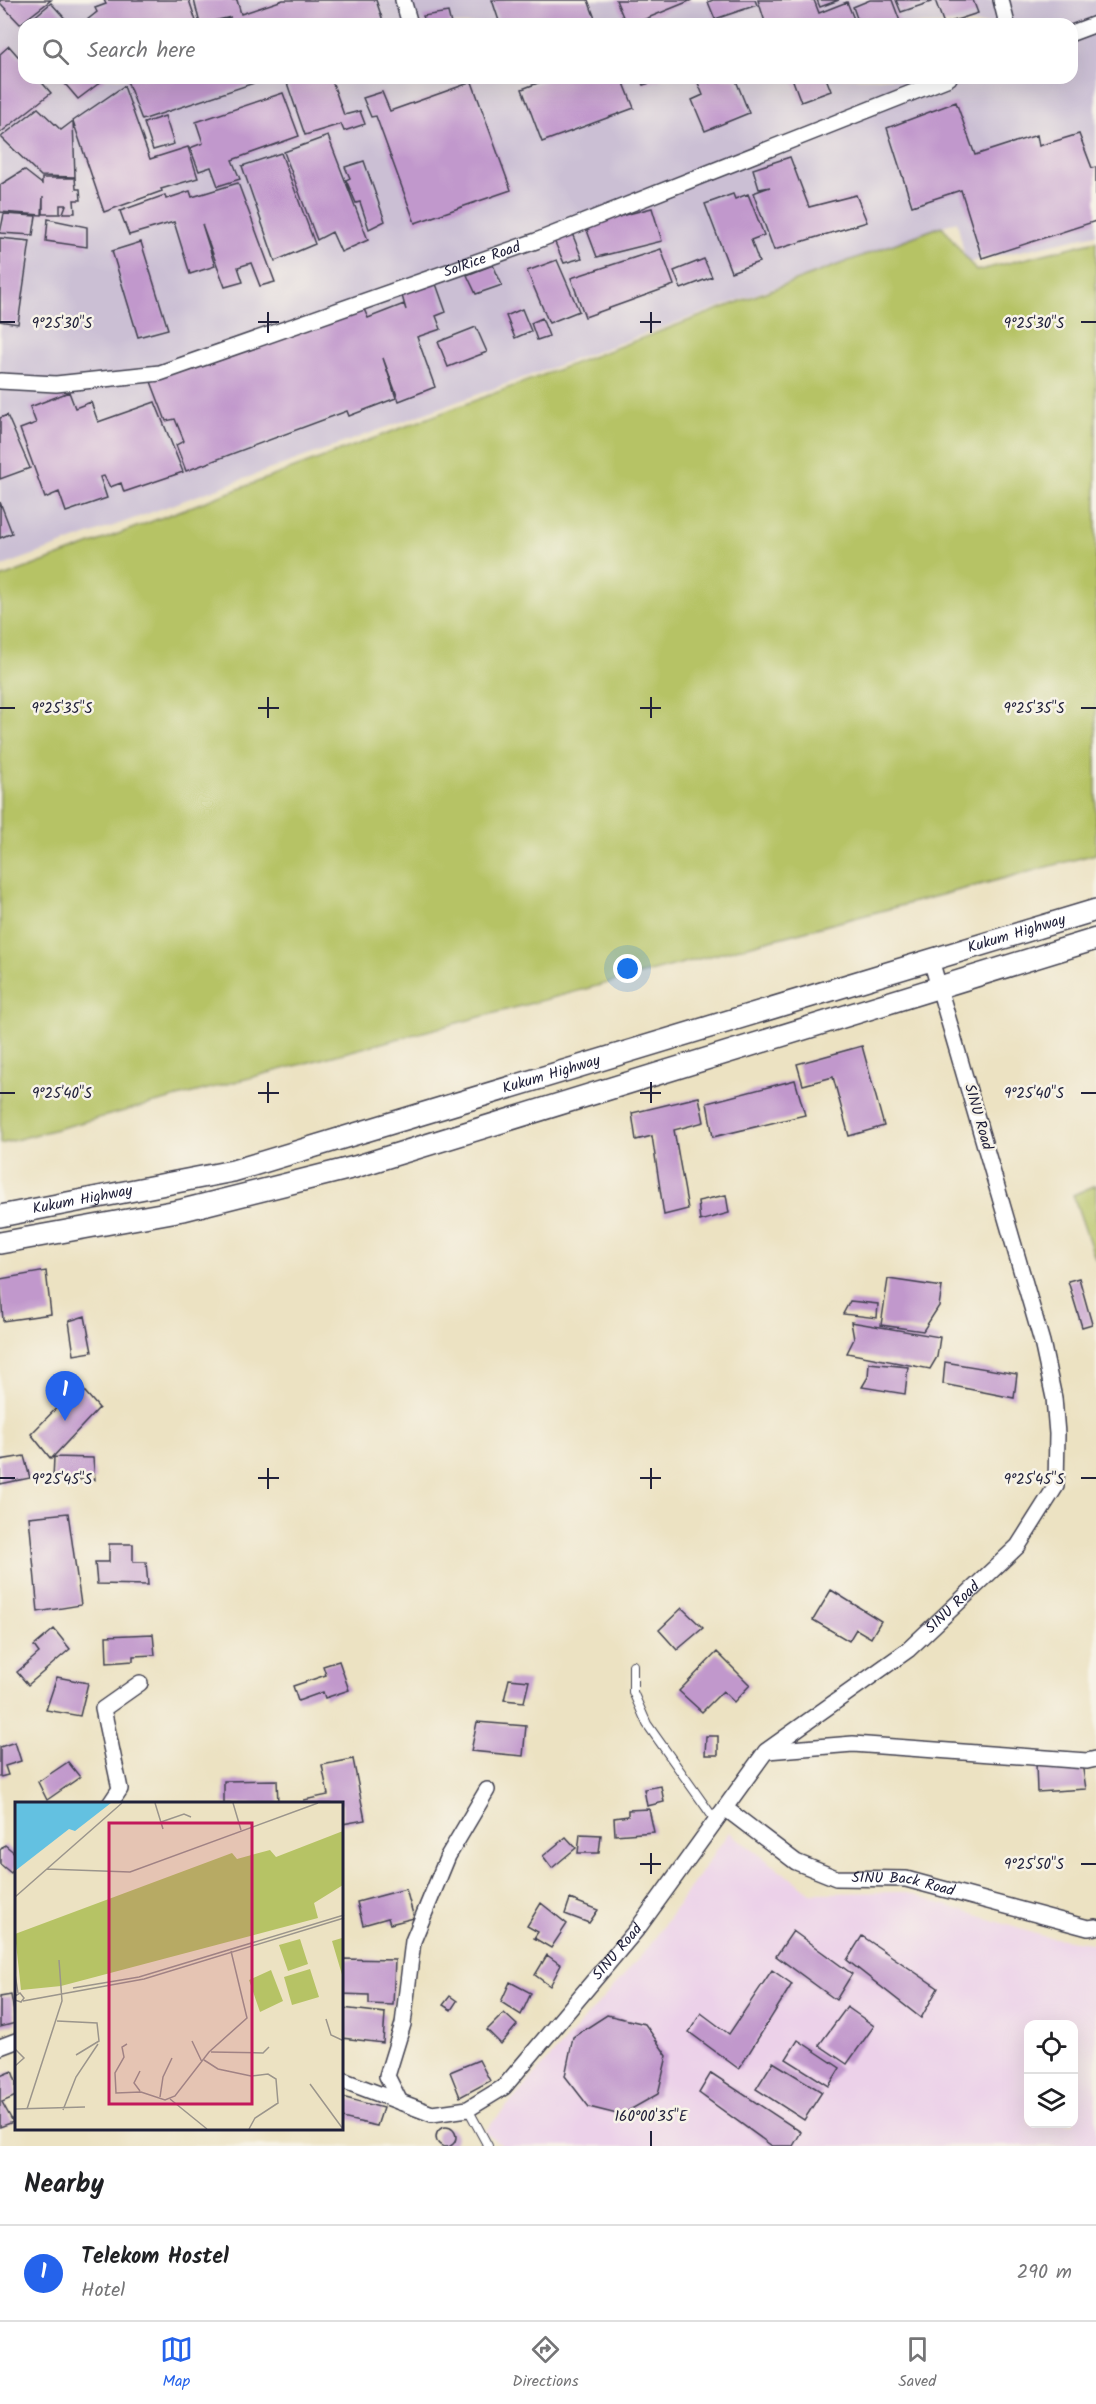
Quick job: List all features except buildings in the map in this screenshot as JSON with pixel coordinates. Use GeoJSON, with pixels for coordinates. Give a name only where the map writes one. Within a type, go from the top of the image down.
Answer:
{"type":"FeatureCollection","features":[{"type":"Feature","properties":{"kind":"main road","name":"Kukum Highway"},"geometry":{"type":"LineString","coordinates":[[0,1216],[233,1171],[1096,910]]}},
{"type":"Feature","properties":{"kind":"main road","name":"Kukum Highway"},"geometry":{"type":"LineString","coordinates":[[0,1244],[183,1210],[355,1167],[1096,939]]}},
{"type":"Feature","properties":{"kind":"street"},"geometry":{"type":"LineString","coordinates":[[403,0],[408,18]]}},
{"type":"Feature","properties":{"kind":"street"},"geometry":{"type":"LineString","coordinates":[[1001,0],[1006,18]]}},
{"type":"Feature","properties":{"kind":"street"},"geometry":{"type":"LineString","coordinates":[[1078,31],[1096,24]]}},
{"type":"Feature","properties":{"kind":"street","name":"SolRice Road"},"geometry":{"type":"LineString","coordinates":[[0,381],[56,384],[160,373],[536,241],[934,84]]}},
{"type":"Feature","properties":{"kind":"street","name":"SINU Road"},"geometry":{"type":"LineString","coordinates":[[344,2080],[432,2114],[468,2109],[504,2087],[638,1928],[766,1751],[908,1650],[1018,1546],[1056,1486],[1057,1434],[1054,1398],[1042,1342],[931,960]]}},
{"type":"Feature","properties":{"kind":"street"},"geometry":{"type":"LineString","coordinates":[[111,1802],[120,1789],[103,1709],[140,1683]]}},
{"type":"Feature","properties":{"kind":"street"},"geometry":{"type":"LineString","coordinates":[[766,1751],[853,1744],[1087,1761],[1096,1759]]}},
{"type":"Feature","properties":{"kind":"street"},"geometry":{"type":"LineString","coordinates":[[400,2102],[387,2076],[403,2024],[413,1941],[448,1857],[487,1790]]}},
{"type":"Feature","properties":{"kind":"street","name":"SINU Back Road"},"geometry":{"type":"LineString","coordinates":[[725,1808],[796,1862],[836,1878],[906,1879],[1089,1928],[1096,1927]]}},
{"type":"Feature","properties":{"kind":"street"},"geometry":{"type":"LineString","coordinates":[[0,2047],[15,2041]]}},
{"type":"Feature","properties":{"kind":"lane"},"geometry":{"type":"LineString","coordinates":[[633,1665],[633,1692],[647,1724],[715,1820]]}},
{"type":"Feature","properties":{"kind":"lane"},"geometry":{"type":"LineString","coordinates":[[468,2109],[488,2146]]}},
{"type":"Feature","properties":{"kind":"shaded area"},"geometry":{"type":"Polygon","coordinates":[[[0,0],[1096,0],[1096,234],[966,263],[957,221],[0,567],[0,0]]]}},
{"type":"Feature","properties":{"kind":"shaded area"},"geometry":{"type":"Polygon","coordinates":[[[729,1832],[811,1893],[904,1892],[1042,1936],[1096,1944],[1096,2146],[504,2146],[484,2132],[648,1948],[729,1832]]]}},
{"type":"Feature","properties":{"kind":"green space"},"geometry":{"type":"Polygon","coordinates":[[[942,226],[976,271],[1096,241],[1096,854],[0,1144],[0,578],[942,226]]]}},
{"type":"Feature","properties":{"kind":"green space"},"geometry":{"type":"Polygon","coordinates":[[[1096,1185],[1096,1261],[1073,1195],[1096,1185]]]}},
{"type":"Feature","properties":{"kind":"place","name":"Telekom Hostel"},"geometry":{"type":"Point","coordinates":[65,1421]}}]}
